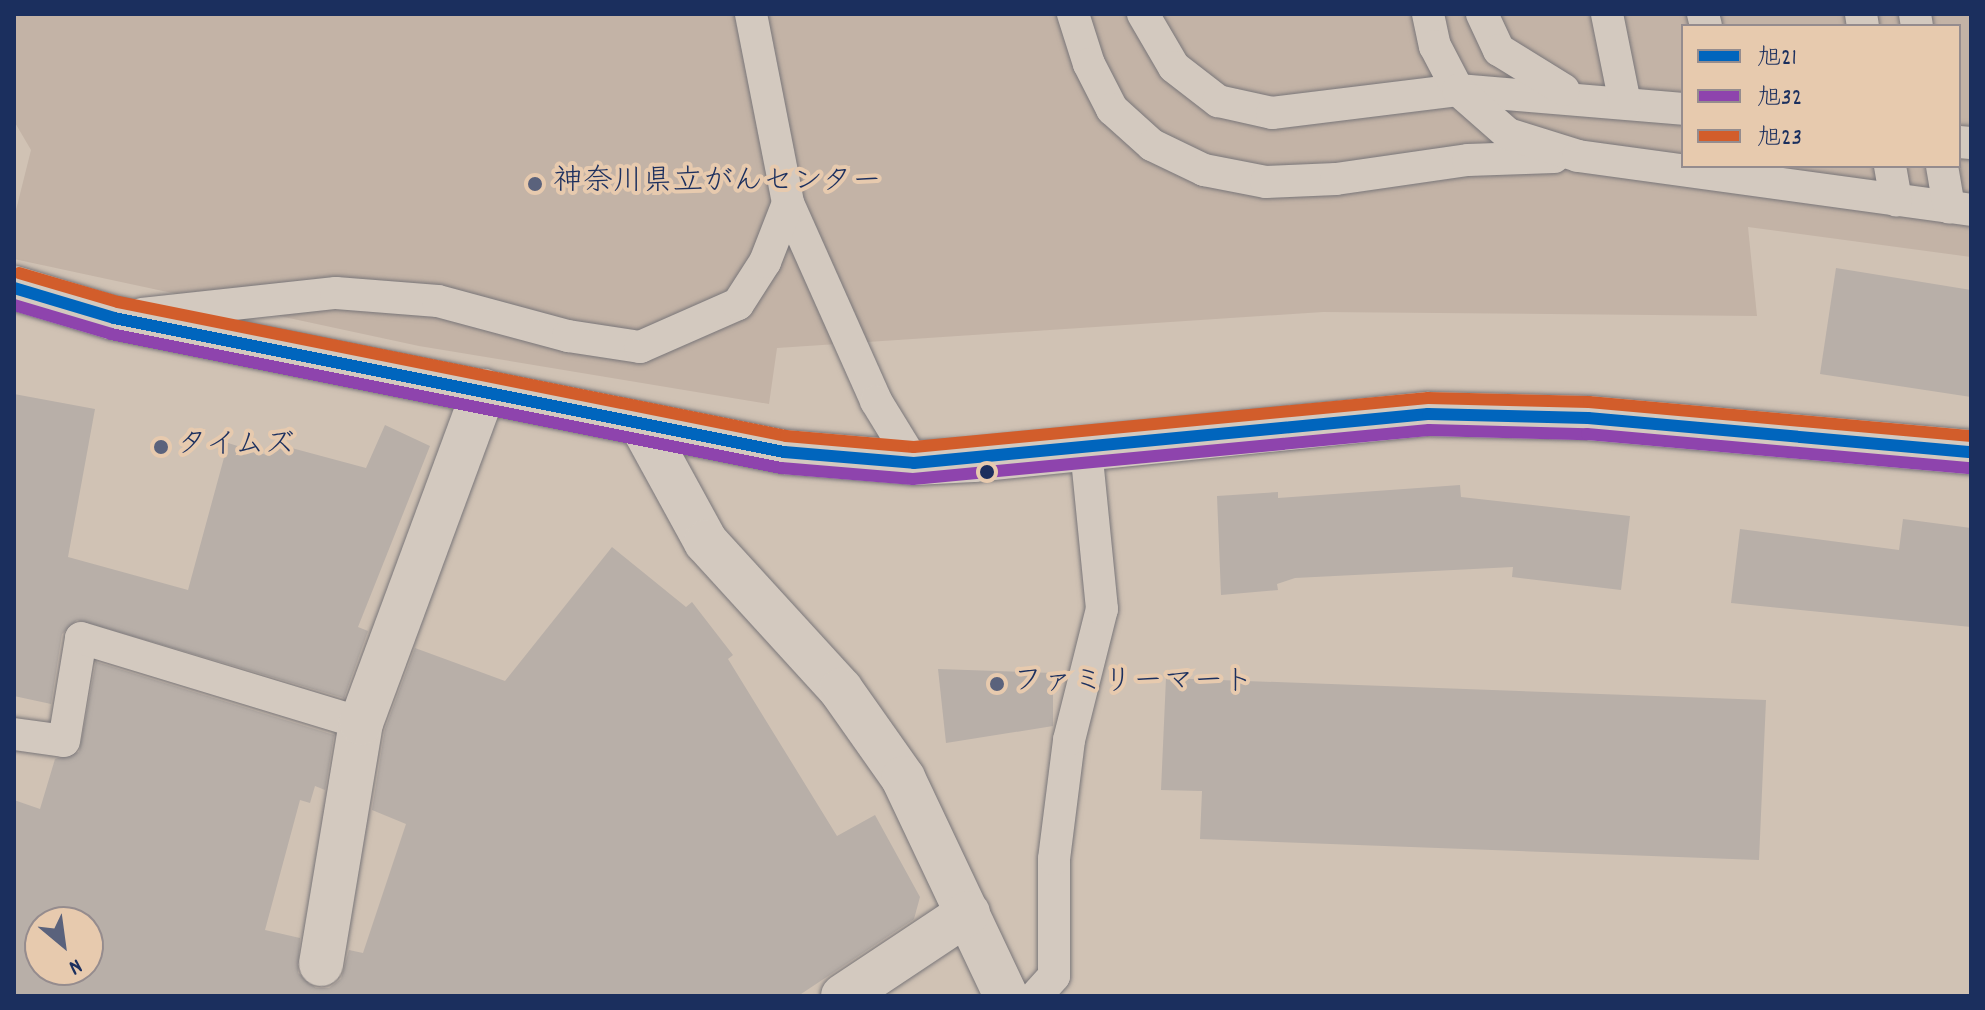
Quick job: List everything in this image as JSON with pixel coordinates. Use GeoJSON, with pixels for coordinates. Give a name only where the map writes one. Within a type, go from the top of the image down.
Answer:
{"type":"FeatureCollection","features":[{"type":"Feature","properties":{"kind":"street"},"geometry":{"type":"LineString","coordinates":[[14,288],[114,318],[484,391],[643,427],[784,452],[914,463],[1428,414],[1588,418],[1971,452]]}},
{"type":"Feature","properties":{"kind":"street"},"geometry":{"type":"LineString","coordinates":[[321,964],[361,723],[484,391]]}},
{"type":"Feature","properties":{"kind":"street"},"geometry":{"type":"LineString","coordinates":[[643,427],[706,542],[841,690],[903,778],[1006,996]]}},
{"type":"Feature","properties":{"kind":"street"},"geometry":{"type":"LineString","coordinates":[[843,996],[968,913]]}},
{"type":"Feature","properties":{"kind":"lane"},"geometry":{"type":"LineString","coordinates":[[751,14],[788,203],[876,401],[914,463]]}},
{"type":"Feature","properties":{"kind":"lane"},"geometry":{"type":"LineString","coordinates":[[1073,14],[1089,64],[1112,109],[1152,145],[1204,170],[1266,182],[1336,179],[1468,160],[1578,156]]}},
{"type":"Feature","properties":{"kind":"lane"},"geometry":{"type":"LineString","coordinates":[[1143,14],[1174,67],[1218,101],[1272,113],[1458,90],[1582,98],[1681,109]]}},
{"type":"Feature","properties":{"kind":"lane"},"geometry":{"type":"LineString","coordinates":[[1428,14],[1435,46],[1458,90],[1508,134],[1578,156],[1960,209]]}},
{"type":"Feature","properties":{"kind":"lane"},"geometry":{"type":"LineString","coordinates":[[1482,14],[1499,50],[1538,79],[1582,98]]}},
{"type":"Feature","properties":{"kind":"lane"},"geometry":{"type":"LineString","coordinates":[[1607,14],[1625,103]]}},
{"type":"Feature","properties":{"kind":"lane"},"geometry":{"type":"LineString","coordinates":[[1890,168],[1896,200]]}},
{"type":"Feature","properties":{"kind":"lane"},"geometry":{"type":"LineString","coordinates":[[1943,168],[1960,209]]}},
{"type":"Feature","properties":{"kind":"lane"},"geometry":{"type":"LineString","coordinates":[[114,318],[336,293],[438,301],[568,336],[640,347],[691,330],[738,304],[765,262],[788,203]]}},
{"type":"Feature","properties":{"kind":"lane"},"geometry":{"type":"LineString","coordinates":[[1036,996],[1054,976],[1054,859],[1069,740],[1102,609],[1086,448]]}},
{"type":"Feature","properties":{"kind":"lane"},"geometry":{"type":"LineString","coordinates":[[14,734],[64,741],[81,638],[361,723]]}},
{"type":"Feature","properties":{"kind":"shaded area"},"geometry":{"type":"Polygon","coordinates":[[[14,14],[1971,14],[1971,257],[1748,227],[1757,316],[1323,312],[777,348],[769,404],[419,346],[14,259],[14,218],[31,150],[14,121],[14,14]]]}},
{"type":"Feature","properties":{"kind":"building"},"geometry":{"type":"Polygon","coordinates":[[[1836,268],[1971,290],[1971,397],[1820,374],[1836,268]]]}},
{"type":"Feature","properties":{"kind":"building"},"geometry":{"type":"Polygon","coordinates":[[[14,394],[95,409],[68,557],[188,590],[228,443],[270,456],[273,443],[366,468],[385,425],[430,446],[358,627],[368,631],[344,698],[77,620],[62,634],[51,704],[14,696],[14,394]]]}},
{"type":"Feature","properties":{"kind":"building"},"geometry":{"type":"Polygon","coordinates":[[[1460,485],[1461,497],[1630,516],[1621,590],[1512,577],[1513,567],[1295,578],[1277,584],[1278,590],[1221,595],[1217,496],[1278,492],[1278,498],[1460,485]]]}},
{"type":"Feature","properties":{"kind":"building"},"geometry":{"type":"Polygon","coordinates":[[[1903,519],[1971,528],[1971,627],[1731,603],[1740,529],[1899,550],[1903,519]]]}},
{"type":"Feature","properties":{"kind":"building"},"geometry":{"type":"Polygon","coordinates":[[[612,547],[686,607],[692,602],[733,655],[728,659],[837,836],[875,815],[920,897],[914,919],[798,996],[14,996],[14,800],[40,809],[55,759],[79,752],[96,662],[334,735],[325,790],[315,786],[310,803],[300,800],[265,930],[300,938],[298,973],[316,988],[329,988],[341,979],[349,950],[363,953],[406,824],[372,810],[385,729],[415,648],[505,681],[612,547]]]}},
{"type":"Feature","properties":{"kind":"building"},"geometry":{"type":"Polygon","coordinates":[[[938,669],[1053,673],[1053,726],[946,743],[938,669]]]}},
{"type":"Feature","properties":{"kind":"building"},"geometry":{"type":"Polygon","coordinates":[[[1166,678],[1766,700],[1759,860],[1200,839],[1202,791],[1161,790],[1166,678]]]}},
{"type":"Feature","properties":{"kind":"transit line","name":"旭23"},"geometry":{"type":"LineString","coordinates":[[19,273],[118,302],[786,436],[914,447],[1428,398],[1589,402],[1971,436]]}},
{"type":"Feature","properties":{"kind":"transit line","name":"旭21"},"geometry":{"type":"LineString","coordinates":[[14,288],[114,318],[784,452],[914,463],[1428,414],[1588,418],[1971,452]]}},
{"type":"Feature","properties":{"kind":"transit line","name":"旭32"},"geometry":{"type":"LineString","coordinates":[[14,305],[111,334],[781,468],[913,479],[1429,430],[1587,434],[1970,468]]}},
{"type":"Feature","properties":{"kind":"place","name":"神奈川県立がんセンター"},"geometry":{"type":"Point","coordinates":[535,184]}},
{"type":"Feature","properties":{"kind":"place","name":"タイムズ"},"geometry":{"type":"Point","coordinates":[161,447]}},
{"type":"Feature","properties":{"kind":"place","name":"ファミリーマート"},"geometry":{"type":"Point","coordinates":[997,684]}}]}
